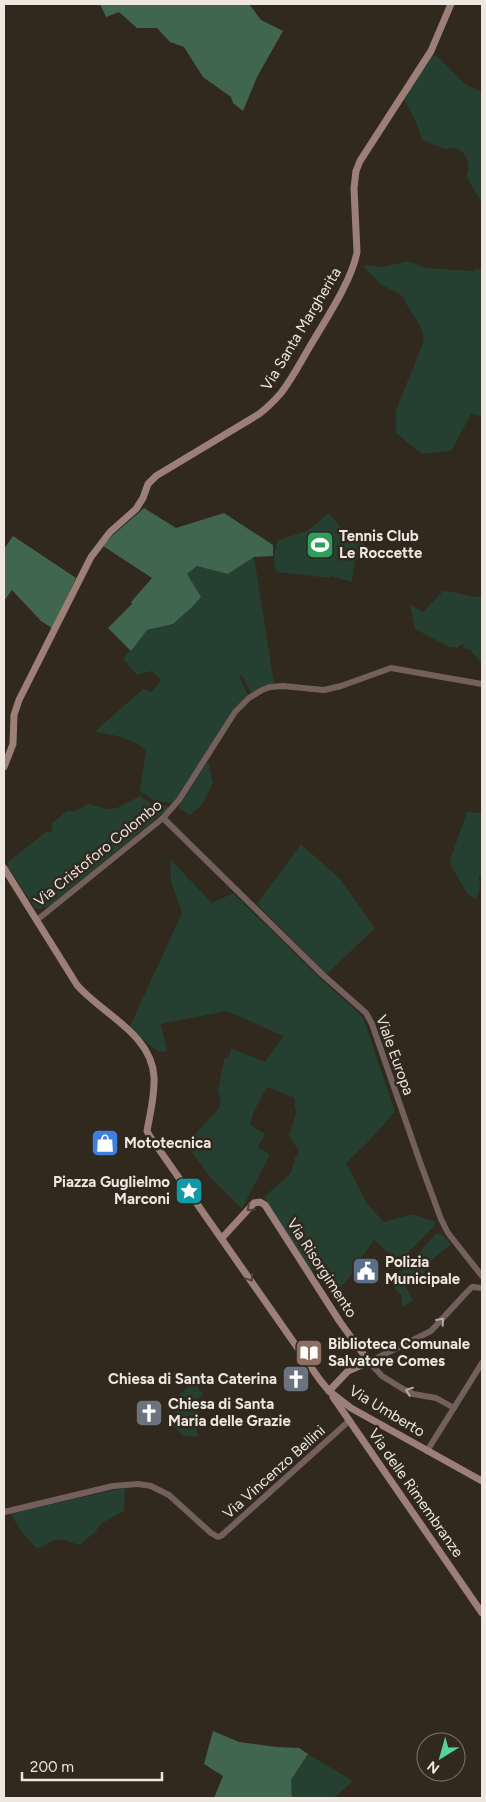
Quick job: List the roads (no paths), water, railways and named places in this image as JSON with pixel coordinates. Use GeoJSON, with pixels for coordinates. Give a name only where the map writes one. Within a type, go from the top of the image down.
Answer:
{"type":"FeatureCollection","features":[{"type":"Feature","properties":{"kind":"main road","name":"Via Santa Margherita"},"geometry":{"type":"LineString","coordinates":[[4,767],[13,744],[16,708],[91,557],[110,532],[136,509],[143,498],[148,484],[156,476],[259,414],[272,403],[290,380],[351,273],[357,252],[354,180],[360,162],[431,51],[451,4]]}},
{"type":"Feature","properties":{"kind":"main road"},"geometry":{"type":"LineString","coordinates":[[4,868],[37,920]]}},
{"type":"Feature","properties":{"kind":"main road","name":"Via Umberto"},"geometry":{"type":"LineString","coordinates":[[37,920],[77,984],[90,999],[135,1037],[146,1050],[150,1058],[154,1077],[154,1092],[147,1131],[320,1380],[329,1391],[351,1408],[482,1481]]}},
{"type":"Feature","properties":{"kind":"main road","name":"Via Risorgimento"},"geometry":{"type":"LineString","coordinates":[[222,1238],[254,1203],[260,1202],[264,1204],[340,1322],[369,1362]]}},
{"type":"Feature","properties":{"kind":"main road"},"geometry":{"type":"LineString","coordinates":[[329,1391],[348,1371],[369,1362]]}},
{"type":"Feature","properties":{"kind":"main road","name":"Via delle Rimembranze"},"geometry":{"type":"LineString","coordinates":[[329,1391],[344,1413],[346,1424],[358,1435],[482,1613]]}},
{"type":"Feature","properties":{"kind":"main road"},"geometry":{"type":"LineString","coordinates":[[344,1413],[347,1408],[351,1408]]}},
{"type":"Feature","properties":{"kind":"street","name":"Via Cristoforo Colombo"},"geometry":{"type":"LineString","coordinates":[[37,920],[163,818],[175,805],[241,706],[254,694],[270,687],[284,686],[324,690],[341,686],[391,668],[482,684]]}},
{"type":"Feature","properties":{"kind":"street","name":"Viale Europa"},"geometry":{"type":"LineString","coordinates":[[163,818],[323,975],[366,1012],[372,1024],[416,1153],[441,1219],[448,1233],[482,1278]]}},
{"type":"Feature","properties":{"kind":"street"},"geometry":{"type":"LineString","coordinates":[[369,1362],[431,1331],[482,1278]]}},
{"type":"Feature","properties":{"kind":"street"},"geometry":{"type":"LineString","coordinates":[[472,1287],[482,1288]]}},
{"type":"Feature","properties":{"kind":"street","name":"Via Risorgimento"},"geometry":{"type":"LineString","coordinates":[[369,1362],[382,1376],[402,1389],[413,1394],[436,1398],[454,1408]]}},
{"type":"Feature","properties":{"kind":"street"},"geometry":{"type":"LineString","coordinates":[[427,1451],[482,1364]]}},
{"type":"Feature","properties":{"kind":"street","name":"Via Vincenzo Bellini"},"geometry":{"type":"LineString","coordinates":[[4,1512],[113,1486],[138,1484],[151,1486],[163,1492],[218,1537],[346,1424]]}},
{"type":"Feature","properties":{"kind":"place","name":"Tennis Club Le Roccette"},"geometry":{"type":"Point","coordinates":[320,545]}},
{"type":"Feature","properties":{"kind":"place","name":"Mototecnica"},"geometry":{"type":"Point","coordinates":[105,1143]}},
{"type":"Feature","properties":{"kind":"place","name":"Piazza Guglielmo Marconi"},"geometry":{"type":"Point","coordinates":[189,1191]}},
{"type":"Feature","properties":{"kind":"place","name":"Polizia Municipale"},"geometry":{"type":"Point","coordinates":[366,1271]}},
{"type":"Feature","properties":{"kind":"place","name":"Biblioteca Comunale Salvatore Comes"},"geometry":{"type":"Point","coordinates":[309,1353]}},
{"type":"Feature","properties":{"kind":"place","name":"Chiesa di Santa Caterina"},"geometry":{"type":"Point","coordinates":[296,1379]}},
{"type":"Feature","properties":{"kind":"place","name":"Chiesa di Santa Maria delle Grazie"},"geometry":{"type":"Point","coordinates":[149,1413]}}]}
